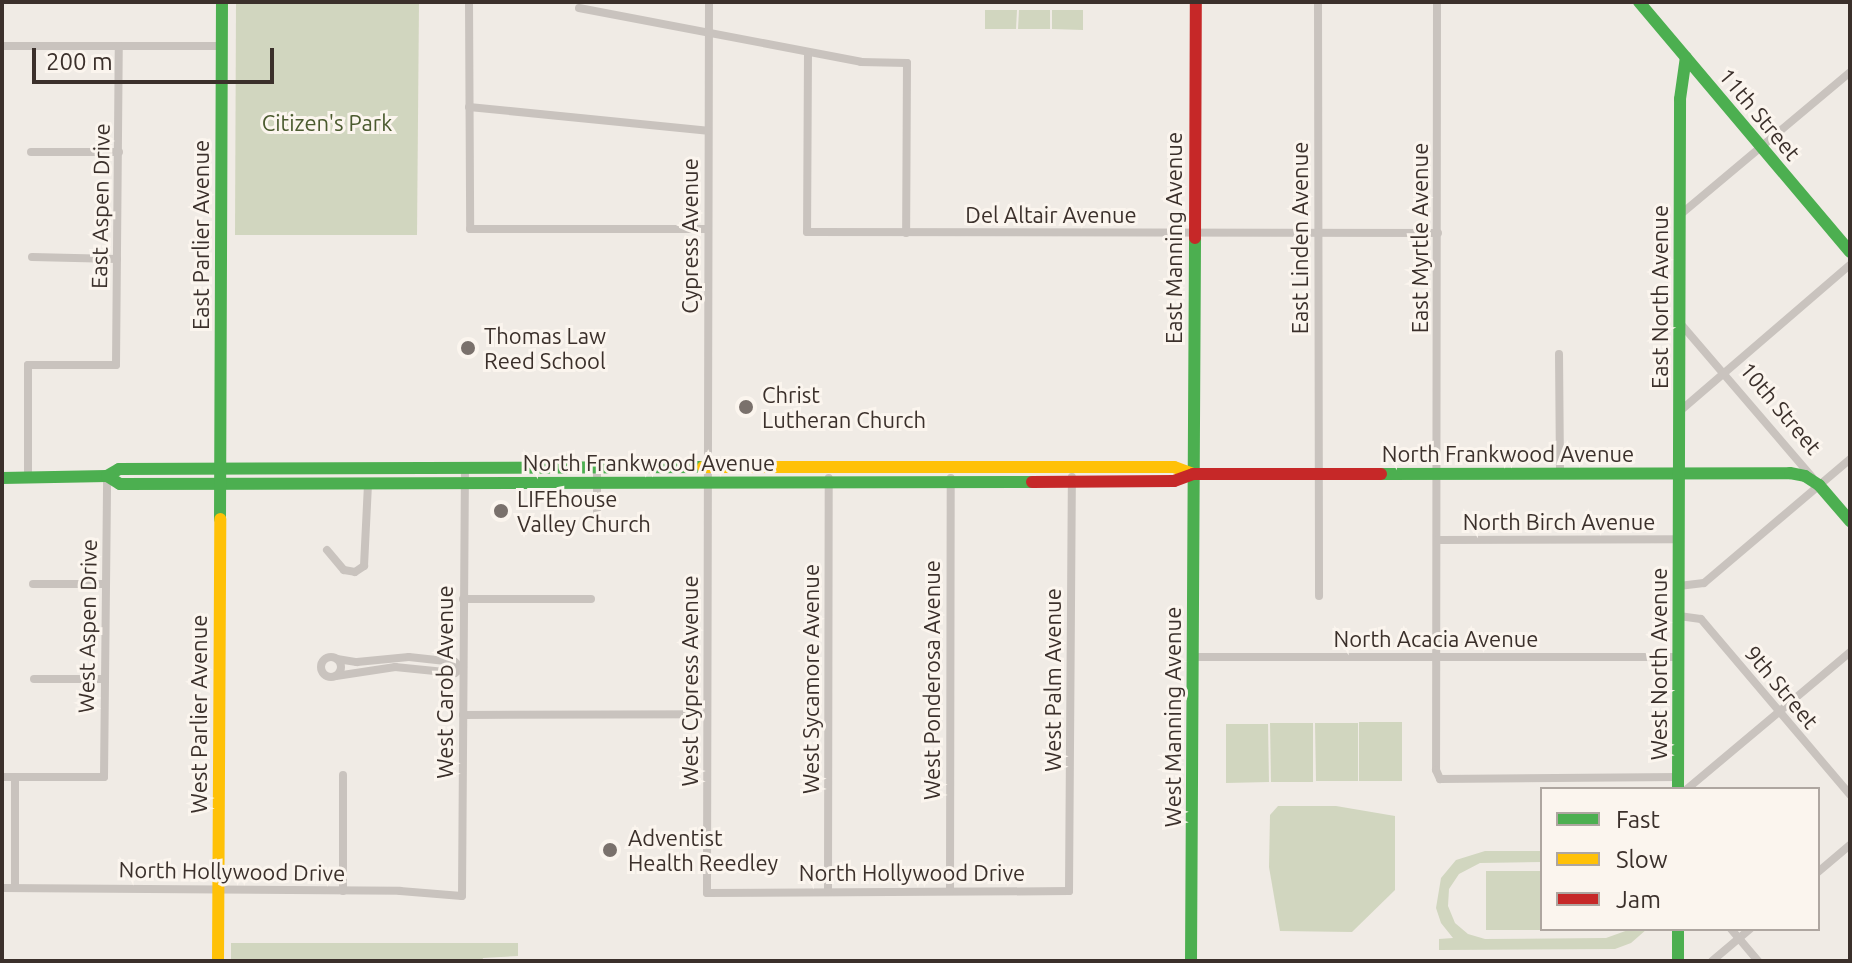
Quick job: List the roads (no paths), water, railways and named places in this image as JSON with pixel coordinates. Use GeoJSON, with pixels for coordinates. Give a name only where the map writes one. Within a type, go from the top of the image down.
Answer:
{"type":"FeatureCollection","features":[{"type":"Feature","properties":{"kind":"street","name":"East Parlier Avenue"},"geometry":{"type":"LineString","coordinates":[[221,468],[222,2]]}},
{"type":"Feature","properties":{"kind":"street"},"geometry":{"type":"LineString","coordinates":[[469,2],[470,229],[708,229]]}},
{"type":"Feature","properties":{"kind":"street","name":"Cypress Avenue"},"geometry":{"type":"LineString","coordinates":[[708,476],[709,2]]}},
{"type":"Feature","properties":{"kind":"street","name":"East Manning Avenue"},"geometry":{"type":"LineString","coordinates":[[1193,474],[1196,2]]}},
{"type":"Feature","properties":{"kind":"street","name":"East Linden Avenue"},"geometry":{"type":"LineString","coordinates":[[1318,2],[1319,596]]}},
{"type":"Feature","properties":{"kind":"street","name":"East Myrtle Avenue"},"geometry":{"type":"LineString","coordinates":[[1437,2],[1436,770],[1440,779],[1678,783]]}},
{"type":"Feature","properties":{"kind":"street","name":"11th Street"},"geometry":{"type":"LineString","coordinates":[[1639,2],[1850,252]]}},
{"type":"Feature","properties":{"kind":"street"},"geometry":{"type":"LineString","coordinates":[[579,8],[861,62],[907,63],[906,233]]}},
{"type":"Feature","properties":{"kind":"street"},"geometry":{"type":"LineString","coordinates":[[2,46],[221,46]]}},
{"type":"Feature","properties":{"kind":"street","name":"East Aspen Drive"},"geometry":{"type":"LineString","coordinates":[[28,477],[28,365],[116,365],[119,46]]}},
{"type":"Feature","properties":{"kind":"street","name":"Del Altair Avenue"},"geometry":{"type":"LineString","coordinates":[[808,52],[807,232],[1438,233]]}},
{"type":"Feature","properties":{"kind":"street","name":"East North Avenue"},"geometry":{"type":"LineString","coordinates":[[1679,539],[1681,73],[1686,57]]}},
{"type":"Feature","properties":{"kind":"street"},"geometry":{"type":"LineString","coordinates":[[1681,214],[1850,72]]}},
{"type":"Feature","properties":{"kind":"street"},"geometry":{"type":"LineString","coordinates":[[469,107],[708,131]]}},
{"type":"Feature","properties":{"kind":"street"},"geometry":{"type":"LineString","coordinates":[[31,152],[119,152]]}},
{"type":"Feature","properties":{"kind":"street"},"geometry":{"type":"LineString","coordinates":[[32,257],[117,259]]}},
{"type":"Feature","properties":{"kind":"street"},"geometry":{"type":"LineString","coordinates":[[1680,411],[1850,265]]}},
{"type":"Feature","properties":{"kind":"street","name":"10th Street"},"geometry":{"type":"LineString","coordinates":[[1680,323],[1850,521]]}},
{"type":"Feature","properties":{"kind":"street"},"geometry":{"type":"LineString","coordinates":[[1559,354],[1560,473]]}},
{"type":"Feature","properties":{"kind":"street"},"geometry":{"type":"LineString","coordinates":[[1679,586],[1704,583],[1850,459]]}},
{"type":"Feature","properties":{"kind":"street","name":"North Frankwood Avenue"},"geometry":{"type":"LineString","coordinates":[[2,478],[107,476],[119,469],[221,468],[597,469],[708,476],[829,476],[1072,475],[1174,467],[1193,474],[1790,473],[1805,476],[1819,485]]}},
{"type":"Feature","properties":{"kind":"street","name":"West Parlier Avenue"},"geometry":{"type":"LineString","coordinates":[[218,961],[221,468]]}},
{"type":"Feature","properties":{"kind":"street","name":"West Carob Avenue"},"geometry":{"type":"LineString","coordinates":[[462,896],[463,715],[459,665],[465,469]]}},
{"type":"Feature","properties":{"kind":"street"},"geometry":{"type":"LineString","coordinates":[[597,469],[597,514]]}},
{"type":"Feature","properties":{"kind":"street","name":"West Manning Avenue"},"geometry":{"type":"LineString","coordinates":[[1191,961],[1193,474]]}},
{"type":"Feature","properties":{"kind":"street","name":"West Ponderosa Avenue"},"geometry":{"type":"LineString","coordinates":[[950,891],[951,475]]}},
{"type":"Feature","properties":{"kind":"street","name":"West Palm Avenue"},"geometry":{"type":"LineString","coordinates":[[1069,891],[1072,475]]}},
{"type":"Feature","properties":{"kind":"street","name":"North Frankwood Avenue"},"geometry":{"type":"LineString","coordinates":[[107,476],[120,484],[597,483],[708,476]]}},
{"type":"Feature","properties":{"kind":"street","name":"West Aspen Drive"},"geometry":{"type":"LineString","coordinates":[[15,777],[104,777],[107,476]]}},
{"type":"Feature","properties":{"kind":"street","name":"West Cypress Avenue"},"geometry":{"type":"LineString","coordinates":[[707,893],[708,476]]}},
{"type":"Feature","properties":{"kind":"street","name":"West Sycamore Avenue"},"geometry":{"type":"LineString","coordinates":[[828,890],[829,476]]}},
{"type":"Feature","properties":{"kind":"street"},"geometry":{"type":"LineString","coordinates":[[327,550],[344,570],[355,572],[364,566],[368,484]]}},
{"type":"Feature","properties":{"kind":"street","name":"North Birch Avenue"},"geometry":{"type":"LineString","coordinates":[[1438,540],[1679,539]]}},
{"type":"Feature","properties":{"kind":"street","name":"West North Avenue"},"geometry":{"type":"LineString","coordinates":[[1678,783],[1679,539]]}},
{"type":"Feature","properties":{"kind":"street"},"geometry":{"type":"LineString","coordinates":[[33,584],[105,584]]}},
{"type":"Feature","properties":{"kind":"street"},"geometry":{"type":"LineString","coordinates":[[463,599],[591,599]]}},
{"type":"Feature","properties":{"kind":"street","name":"9th Street"},"geometry":{"type":"LineString","coordinates":[[1679,616],[1701,619],[1850,795]]}},
{"type":"Feature","properties":{"kind":"street"},"geometry":{"type":"LineString","coordinates":[[1689,787],[1850,652]]}},
{"type":"Feature","properties":{"kind":"street"},"geometry":{"type":"LineString","coordinates":[[400,656],[459,665],[455,673],[395,667],[336,676],[326,675],[322,666],[328,658],[357,662],[400,656]]}},
{"type":"Feature","properties":{"kind":"street","name":"North Acacia Avenue"},"geometry":{"type":"LineString","coordinates":[[1193,657],[1678,657]]}},
{"type":"Feature","properties":{"kind":"street"},"geometry":{"type":"LineString","coordinates":[[336,676],[341,668],[337,659]]}},
{"type":"Feature","properties":{"kind":"street"},"geometry":{"type":"LineString","coordinates":[[34,679],[105,679]]}},
{"type":"Feature","properties":{"kind":"street"},"geometry":{"type":"LineString","coordinates":[[463,715],[707,714]]}},
{"type":"Feature","properties":{"kind":"street"},"geometry":{"type":"LineString","coordinates":[[343,775],[343,891]]}},
{"type":"Feature","properties":{"kind":"street"},"geometry":{"type":"LineString","coordinates":[[2,777],[15,777],[15,888]]}},
{"type":"Feature","properties":{"kind":"street"},"geometry":{"type":"LineString","coordinates":[[1820,870],[1850,845]]}},
{"type":"Feature","properties":{"kind":"street","name":"North Hollywood Drive"},"geometry":{"type":"LineString","coordinates":[[2,888],[136,887],[157,891],[343,891],[462,896]]}},
{"type":"Feature","properties":{"kind":"street","name":"North Hollywood Drive"},"geometry":{"type":"LineString","coordinates":[[707,893],[1069,891]]}},
{"type":"Feature","properties":{"kind":"street"},"geometry":{"type":"LineString","coordinates":[[1678,931],[1678,961]]}},
{"type":"Feature","properties":{"kind":"street"},"geometry":{"type":"LineString","coordinates":[[1733,931],[1758,961]]}},
{"type":"Feature","properties":{"kind":"street"},"geometry":{"type":"LineString","coordinates":[[1712,961],[1748,931]]}},
{"type":"Feature","properties":{"kind":"waterway"},"geometry":{"type":"LineString","coordinates":[[852,2],[856,3]]}},
{"type":"Feature","properties":{"kind":"place","name":"Thomas Law Reed School"},"geometry":{"type":"Point","coordinates":[468,348]}},
{"type":"Feature","properties":{"kind":"place","name":"Christ Lutheran Church"},"geometry":{"type":"Point","coordinates":[746,407]}},
{"type":"Feature","properties":{"kind":"place","name":"LIFEhouse Valley Church"},"geometry":{"type":"Point","coordinates":[501,511]}},
{"type":"Feature","properties":{"kind":"place","name":"Adventist Health Reedley"},"geometry":{"type":"Point","coordinates":[610,850]}},
{"type":"Feature","properties":{"kind":"park label","name":"Citizen's Park"},"geometry":{"type":"Point","coordinates":[327,123]}}]}
